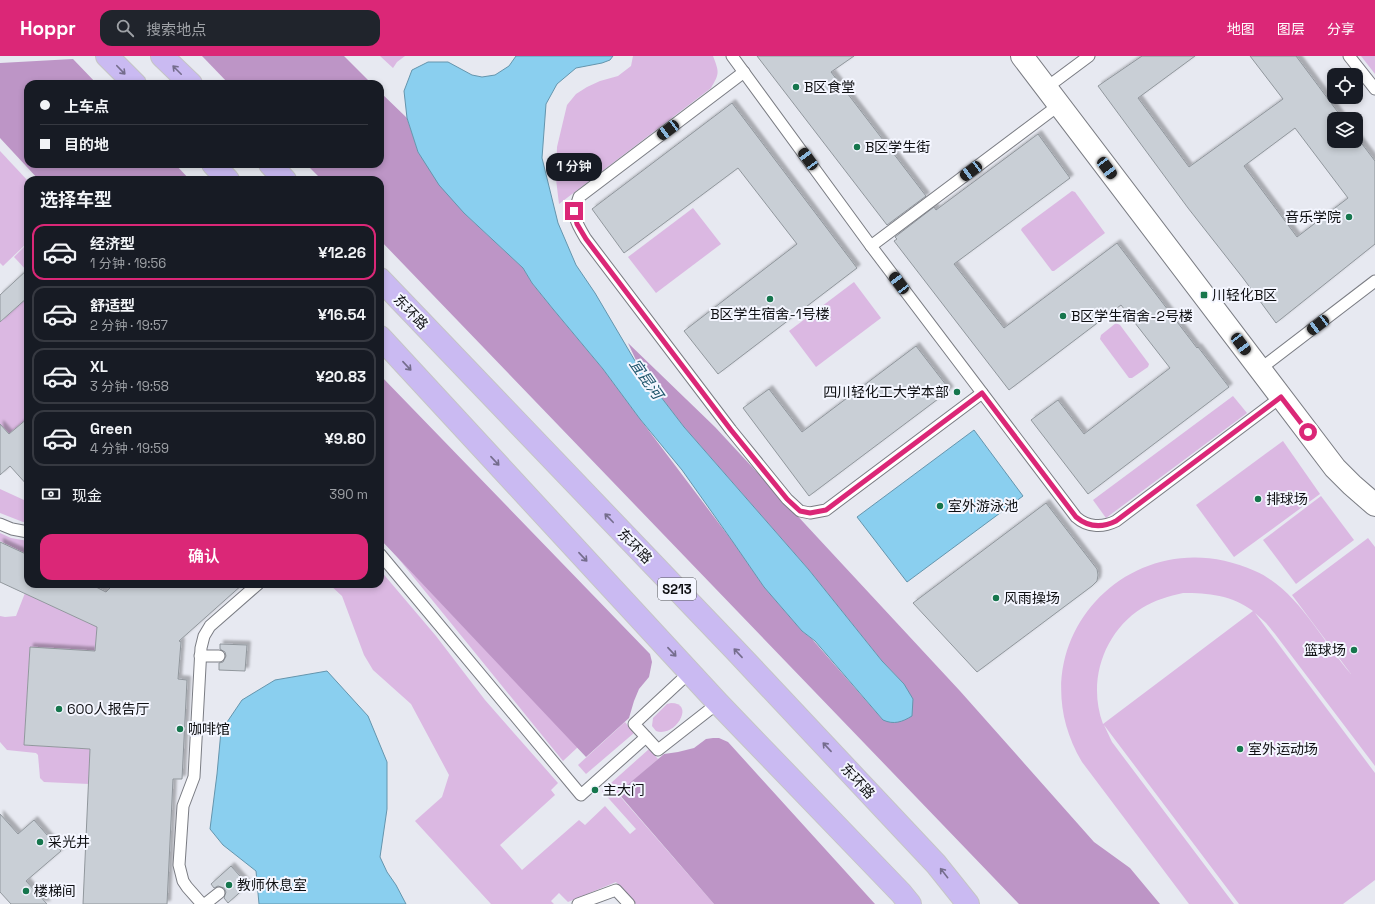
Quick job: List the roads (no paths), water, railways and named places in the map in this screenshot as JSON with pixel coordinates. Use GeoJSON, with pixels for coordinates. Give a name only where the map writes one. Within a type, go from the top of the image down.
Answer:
{"type":"FeatureCollection","features":[{"type":"Feature","properties":{"kind":"highway"},"geometry":{"type":"LineString","coordinates":[[107,56],[131,80]]}},
{"type":"Feature","properties":{"kind":"highway"},"geometry":{"type":"LineString","coordinates":[[162,56],[187,80]]}},
{"type":"Feature","properties":{"kind":"highway"},"geometry":{"type":"LineString","coordinates":[[216,168],[224,176]]}},
{"type":"Feature","properties":{"kind":"highway"},"geometry":{"type":"LineString","coordinates":[[274,168],[281,176]]}},
{"type":"Feature","properties":{"kind":"highway","name":"东环路"},"geometry":{"type":"LineString","coordinates":[[384,283],[735,650],[936,864],[968,904]]}},
{"type":"Feature","properties":{"kind":"highway"},"geometry":{"type":"LineString","coordinates":[[384,341],[718,703],[910,904]]}},
{"type":"Feature","properties":{"kind":"street"},"geometry":{"type":"LineString","coordinates":[[1022,56],[1335,468],[1375,505]]}},
{"type":"Feature","properties":{"kind":"lane"},"geometry":{"type":"LineString","coordinates":[[732,56],[871,246],[1076,517],[1081,521],[1099,526],[1108,525],[1116,521],[1281,397]]}},
{"type":"Feature","properties":{"kind":"lane"},"geometry":{"type":"LineString","coordinates":[[871,246],[1053,97],[1089,56]]}},
{"type":"Feature","properties":{"kind":"lane"},"geometry":{"type":"LineString","coordinates":[[1349,56],[1375,89]]}},
{"type":"Feature","properties":{"kind":"lane"},"geometry":{"type":"LineString","coordinates":[[744,72],[579,197],[574,211],[577,224],[586,239],[731,430],[787,499],[800,511],[810,513],[826,510],[982,393]]}},
{"type":"Feature","properties":{"kind":"lane"},"geometry":{"type":"LineString","coordinates":[[1260,369],[1375,281]]}},
{"type":"Feature","properties":{"kind":"lane"},"geometry":{"type":"LineString","coordinates":[[0,524],[12,529],[24,531]]}},
{"type":"Feature","properties":{"kind":"lane"},"geometry":{"type":"LineString","coordinates":[[384,559],[581,795],[646,737]]}},
{"type":"Feature","properties":{"kind":"lane"},"geometry":{"type":"LineString","coordinates":[[202,904],[183,881],[179,865],[183,806],[194,777],[202,641],[210,626],[253,588]]}},
{"type":"Feature","properties":{"kind":"lane"},"geometry":{"type":"LineString","coordinates":[[200,656],[219,656]]}},
{"type":"Feature","properties":{"kind":"lane"},"geometry":{"type":"LineString","coordinates":[[690,672],[634,724],[658,750],[718,703]]}},
{"type":"Feature","properties":{"kind":"lane"},"geometry":{"type":"LineString","coordinates":[[578,904],[616,890],[629,904]]}},
{"type":"Feature","properties":{"kind":"lane"},"geometry":{"type":"LineString","coordinates":[[205,904],[219,893]]}},
{"type":"Feature","properties":{"kind":"water","name":"宜昆河"},"geometry":{"type":"Polygon","coordinates":[[[516,56],[613,56],[610,60],[602,63],[576,68],[557,84],[546,104],[542,158],[558,223],[576,265],[595,293],[641,371],[684,427],[809,570],[882,661],[904,684],[913,699],[912,716],[898,722],[883,720],[815,641],[802,631],[764,587],[682,470],[640,419],[603,369],[532,283],[523,268],[464,213],[439,185],[418,152],[407,118],[404,91],[412,70],[428,62],[448,62],[472,75],[482,77],[495,75],[509,66],[516,56]]]}},
{"type":"Feature","properties":{"kind":"water","name":"室外游泳池"},"geometry":{"type":"Polygon","coordinates":[[[974,430],[1023,496],[907,582],[857,517],[974,430]]]}},
{"type":"Feature","properties":{"kind":"water"},"geometry":{"type":"Polygon","coordinates":[[[327,671],[368,716],[387,762],[387,809],[380,857],[406,904],[259,904],[256,871],[223,845],[210,829],[221,731],[242,700],[275,680],[327,671]]]}},
{"type":"Feature","properties":{"kind":"place","name":"B区食堂"},"geometry":{"type":"Point","coordinates":[796,87]}},
{"type":"Feature","properties":{"kind":"place","name":"B区学生街"},"geometry":{"type":"Point","coordinates":[857,147]}},
{"type":"Feature","properties":{"kind":"place","name":"音乐学院"},"geometry":{"type":"Point","coordinates":[1349,217]}},
{"type":"Feature","properties":{"kind":"place","name":"川轻化B区"},"geometry":{"type":"Point","coordinates":[1204,295]}},
{"type":"Feature","properties":{"kind":"place","name":"B区学生宿舍-1号楼"},"geometry":{"type":"Point","coordinates":[770,299]}},
{"type":"Feature","properties":{"kind":"place","name":"B区学生宿舍-2号楼"},"geometry":{"type":"Point","coordinates":[1063,316]}},
{"type":"Feature","properties":{"kind":"place","name":"四川轻化工大学本部"},"geometry":{"type":"Point","coordinates":[957,392]}},
{"type":"Feature","properties":{"kind":"place","name":"排球场"},"geometry":{"type":"Point","coordinates":[1258,499]}},
{"type":"Feature","properties":{"kind":"place","name":"室外游泳池"},"geometry":{"type":"Point","coordinates":[940,506]}},
{"type":"Feature","properties":{"kind":"place","name":"风雨操场"},"geometry":{"type":"Point","coordinates":[996,598]}},
{"type":"Feature","properties":{"kind":"place","name":"篮球场"},"geometry":{"type":"Point","coordinates":[1354,650]}},
{"type":"Feature","properties":{"kind":"place","name":"600人报告厅"},"geometry":{"type":"Point","coordinates":[59,709]}},
{"type":"Feature","properties":{"kind":"place","name":"咖啡馆"},"geometry":{"type":"Point","coordinates":[180,729]}},
{"type":"Feature","properties":{"kind":"place","name":"室外运动场"},"geometry":{"type":"Point","coordinates":[1240,749]}},
{"type":"Feature","properties":{"kind":"place","name":"主大门"},"geometry":{"type":"Point","coordinates":[595,790]}},
{"type":"Feature","properties":{"kind":"place","name":"采光井"},"geometry":{"type":"Point","coordinates":[40,842]}},
{"type":"Feature","properties":{"kind":"place","name":"教师休息室"},"geometry":{"type":"Point","coordinates":[229,885]}},
{"type":"Feature","properties":{"kind":"place","name":"楼梯间"},"geometry":{"type":"Point","coordinates":[26,891]}}]}
